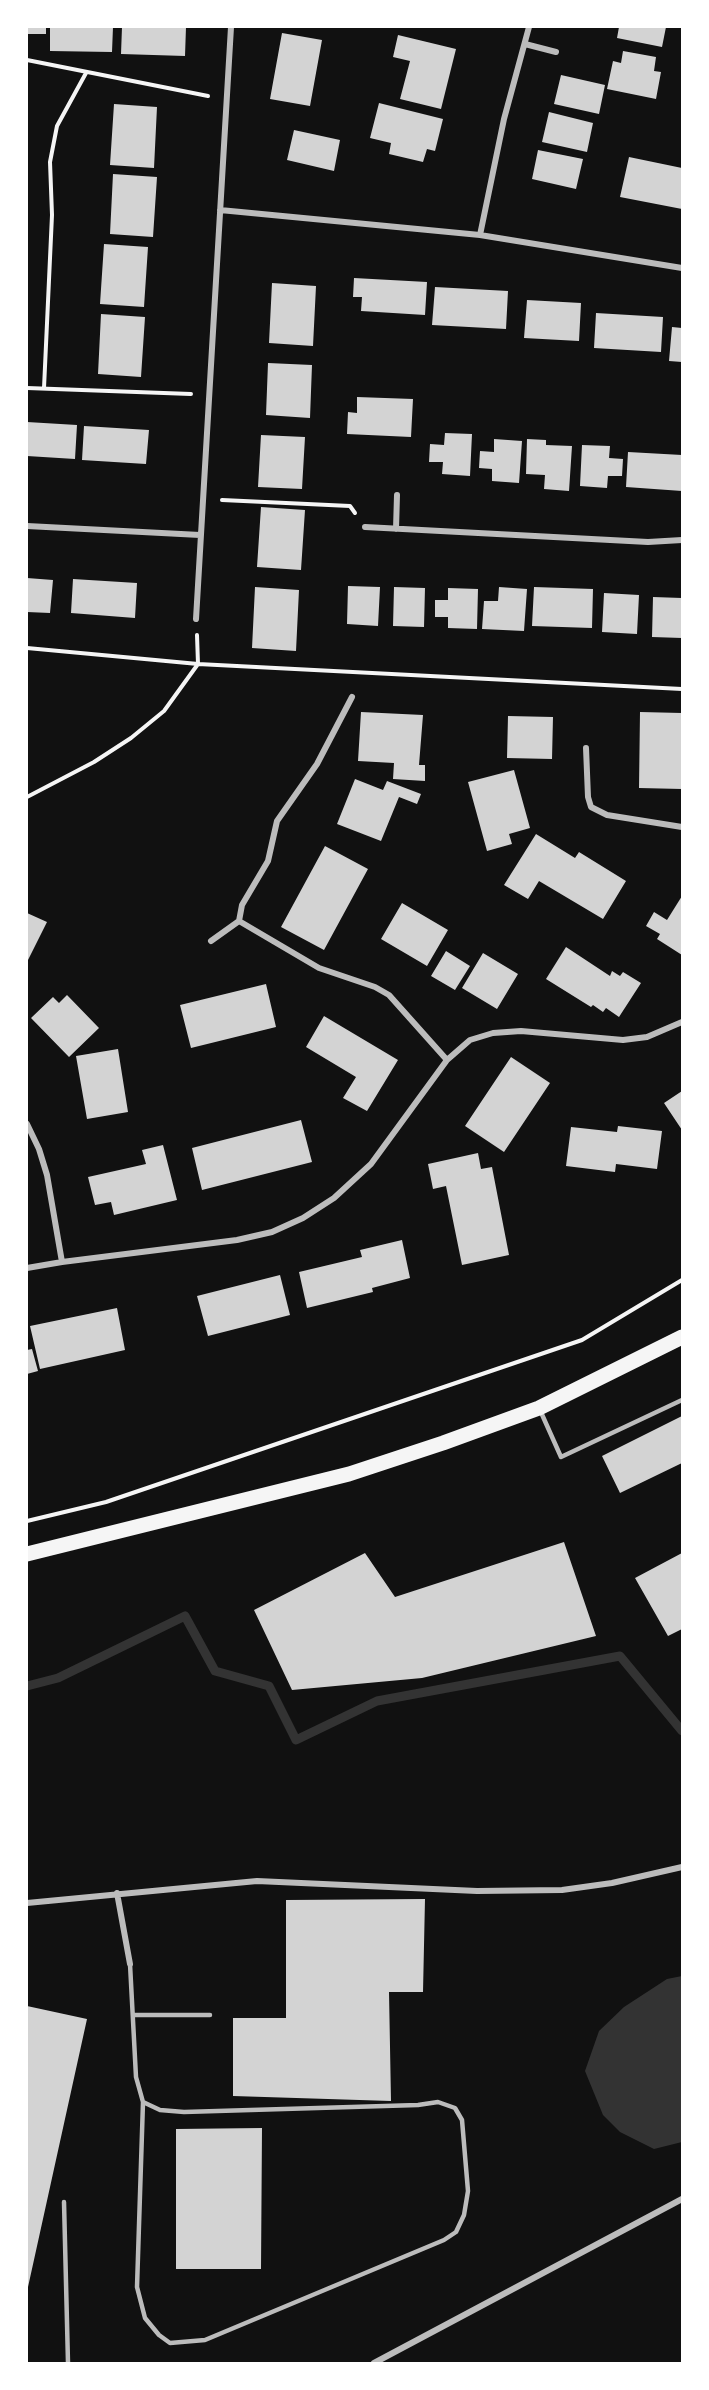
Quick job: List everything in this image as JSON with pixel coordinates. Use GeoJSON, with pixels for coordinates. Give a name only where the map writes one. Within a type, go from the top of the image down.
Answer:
{"type":"FeatureCollection","features":[{"type":"Feature","properties":{"kind":"main road"},"geometry":{"type":"LineString","coordinates":[[27,1554],[349,1474],[539,1408],[682,1337]]}},
{"type":"Feature","properties":{"kind":"street"},"geometry":{"type":"LineString","coordinates":[[196,619],[231,27]]}},
{"type":"Feature","properties":{"kind":"street"},"geometry":{"type":"LineString","coordinates":[[480,235],[504,119],[529,27]]}},
{"type":"Feature","properties":{"kind":"street"},"geometry":{"type":"LineString","coordinates":[[525,44],[556,52]]}},
{"type":"Feature","properties":{"kind":"street"},"geometry":{"type":"LineString","coordinates":[[220,210],[480,235],[682,268]]}},
{"type":"Feature","properties":{"kind":"street"},"geometry":{"type":"LineString","coordinates":[[396,529],[397,495]]}},
{"type":"Feature","properties":{"kind":"street"},"geometry":{"type":"LineString","coordinates":[[27,526],[200,535]]}},
{"type":"Feature","properties":{"kind":"street"},"geometry":{"type":"LineString","coordinates":[[365,527],[648,542],[682,540]]}},
{"type":"Feature","properties":{"kind":"street"},"geometry":{"type":"LineString","coordinates":[[211,941],[239,921],[242,905],[267,861],[277,821],[317,764],[352,697]]}},
{"type":"Feature","properties":{"kind":"street"},"geometry":{"type":"LineString","coordinates":[[586,748],[588,797],[591,807],[607,815],[682,827]]}},
{"type":"Feature","properties":{"kind":"street"},"geometry":{"type":"LineString","coordinates":[[239,921],[319,968],[375,987],[389,995],[447,1060]]}},
{"type":"Feature","properties":{"kind":"street"},"geometry":{"type":"LineString","coordinates":[[27,1268],[237,1240],[272,1232],[303,1218],[334,1198],[371,1164],[447,1060],[470,1040],[494,1033],[549,1032],[623,1040],[647,1037],[682,1022]]}},
{"type":"Feature","properties":{"kind":"street"},"geometry":{"type":"LineString","coordinates":[[27,1124],[39,1149],[47,1175],[62,1262]]}},
{"type":"Feature","properties":{"kind":"street"},"geometry":{"type":"LineString","coordinates":[[27,1903],[257,1881],[477,1891],[562,1890],[612,1883],[682,1867]]}},
{"type":"Feature","properties":{"kind":"street"},"geometry":{"type":"LineString","coordinates":[[117,1893],[130,1964]]}},
{"type":"Feature","properties":{"kind":"street"},"geometry":{"type":"LineString","coordinates":[[374,2363],[682,2199]]}},
{"type":"Feature","properties":{"kind":"lane"},"geometry":{"type":"LineString","coordinates":[[539,1408],[561,1457],[682,1400]]}},
{"type":"Feature","properties":{"kind":"lane"},"geometry":{"type":"LineString","coordinates":[[130,1964],[136,2077],[143,2102],[137,2287],[145,2318],[159,2335],[170,2343],[205,2340],[444,2240],[456,2232],[464,2215],[468,2191],[462,2120],[455,2108],[438,2102],[418,2105],[184,2112],[160,2110],[143,2102]]}},
{"type":"Feature","properties":{"kind":"lane"},"geometry":{"type":"LineString","coordinates":[[133,2015],[210,2015]]}},
{"type":"Feature","properties":{"kind":"lane"},"geometry":{"type":"LineString","coordinates":[[64,2202],[68,2363]]}},
{"type":"Feature","properties":{"kind":"path"},"geometry":{"type":"LineString","coordinates":[[27,60],[227,99]]}},
{"type":"Feature","properties":{"kind":"path"},"geometry":{"type":"LineString","coordinates":[[44,388],[52,215],[51,162],[57,126],[86,73]]}},
{"type":"Feature","properties":{"kind":"path"},"geometry":{"type":"LineString","coordinates":[[27,387],[209,394]]}},
{"type":"Feature","properties":{"kind":"path"},"geometry":{"type":"LineString","coordinates":[[203,499],[350,506],[365,527]]}},
{"type":"Feature","properties":{"kind":"path"},"geometry":{"type":"LineString","coordinates":[[27,797],[94,762],[131,738],[164,711],[198,663],[196,619]]}},
{"type":"Feature","properties":{"kind":"path"},"geometry":{"type":"LineString","coordinates":[[27,648],[198,663],[682,689]]}},
{"type":"Feature","properties":{"kind":"path"},"geometry":{"type":"LineString","coordinates":[[27,1521],[106,1502],[582,1340],[682,1280]]}},
{"type":"Feature","properties":{"kind":"shaded area"},"geometry":{"type":"Polygon","coordinates":[[[682,1976],[682,2142],[654,2149],[620,2132],[603,2115],[585,2071],[599,2031],[624,2007],[667,1979],[682,1976]]]}},
{"type":"Feature","properties":{"kind":"building"},"geometry":{"type":"Polygon","coordinates":[[[27,27],[46,27],[46,34],[27,34],[27,27]]]}},
{"type":"Feature","properties":{"kind":"building"},"geometry":{"type":"Polygon","coordinates":[[[50,27],[113,27],[112,52],[50,51],[50,27]]]}},
{"type":"Feature","properties":{"kind":"building"},"geometry":{"type":"Polygon","coordinates":[[[122,27],[186,27],[185,56],[121,54],[122,27]]]}},
{"type":"Feature","properties":{"kind":"building"},"geometry":{"type":"Polygon","coordinates":[[[619,27],[666,27],[662,47],[617,38],[619,27]]]}},
{"type":"Feature","properties":{"kind":"building"},"geometry":{"type":"Polygon","coordinates":[[[282,33],[322,40],[310,106],[270,99],[282,33]]]}},
{"type":"Feature","properties":{"kind":"building"},"geometry":{"type":"Polygon","coordinates":[[[398,35],[456,49],[441,109],[400,99],[410,61],[393,57],[398,35]]]}},
{"type":"Feature","properties":{"kind":"building"},"geometry":{"type":"Polygon","coordinates":[[[623,51],[656,57],[654,71],[661,72],[656,99],[607,89],[613,61],[621,63],[623,51]]]}},
{"type":"Feature","properties":{"kind":"building"},"geometry":{"type":"Polygon","coordinates":[[[561,75],[605,85],[599,114],[554,104],[561,75]]]}},
{"type":"Feature","properties":{"kind":"building"},"geometry":{"type":"Polygon","coordinates":[[[379,103],[443,119],[435,151],[427,149],[423,162],[389,154],[391,143],[370,138],[379,103]]]}},
{"type":"Feature","properties":{"kind":"building"},"geometry":{"type":"Polygon","coordinates":[[[114,104],[157,107],[154,168],[110,165],[114,104]]]}},
{"type":"Feature","properties":{"kind":"building"},"geometry":{"type":"Polygon","coordinates":[[[549,112],[593,123],[587,152],[542,142],[549,112]]]}},
{"type":"Feature","properties":{"kind":"building"},"geometry":{"type":"Polygon","coordinates":[[[294,130],[340,140],[334,171],[287,160],[294,130]]]}},
{"type":"Feature","properties":{"kind":"building"},"geometry":{"type":"Polygon","coordinates":[[[538,150],[583,159],[576,189],[532,179],[538,150]]]}},
{"type":"Feature","properties":{"kind":"building"},"geometry":{"type":"Polygon","coordinates":[[[629,157],[682,168],[682,209],[620,197],[629,157]]]}},
{"type":"Feature","properties":{"kind":"building"},"geometry":{"type":"Polygon","coordinates":[[[113,174],[157,177],[153,237],[110,234],[113,174]]]}},
{"type":"Feature","properties":{"kind":"building"},"geometry":{"type":"Polygon","coordinates":[[[104,244],[148,247],[144,307],[100,304],[104,244]]]}},
{"type":"Feature","properties":{"kind":"building"},"geometry":{"type":"Polygon","coordinates":[[[354,278],[427,282],[425,315],[361,311],[362,297],[353,297],[354,278]]]}},
{"type":"Feature","properties":{"kind":"building"},"geometry":{"type":"Polygon","coordinates":[[[272,283],[316,286],[313,346],[269,343],[272,283]]]}},
{"type":"Feature","properties":{"kind":"building"},"geometry":{"type":"Polygon","coordinates":[[[435,287],[508,291],[506,329],[432,325],[435,287]]]}},
{"type":"Feature","properties":{"kind":"building"},"geometry":{"type":"Polygon","coordinates":[[[527,300],[581,303],[579,341],[524,338],[527,300]]]}},
{"type":"Feature","properties":{"kind":"building"},"geometry":{"type":"Polygon","coordinates":[[[596,313],[663,317],[661,352],[594,348],[596,313]]]}},
{"type":"Feature","properties":{"kind":"building"},"geometry":{"type":"Polygon","coordinates":[[[101,314],[145,317],[141,377],[98,374],[101,314]]]}},
{"type":"Feature","properties":{"kind":"building"},"geometry":{"type":"Polygon","coordinates":[[[672,327],[682,328],[682,362],[669,361],[672,327]]]}},
{"type":"Feature","properties":{"kind":"building"},"geometry":{"type":"Polygon","coordinates":[[[268,363],[312,365],[310,418],[266,415],[268,363]]]}},
{"type":"Feature","properties":{"kind":"building"},"geometry":{"type":"Polygon","coordinates":[[[357,397],[413,399],[411,437],[347,434],[348,412],[357,413],[357,397]]]}},
{"type":"Feature","properties":{"kind":"building"},"geometry":{"type":"Polygon","coordinates":[[[27,422],[77,425],[75,459],[27,456],[27,422]]]}},
{"type":"Feature","properties":{"kind":"building"},"geometry":{"type":"Polygon","coordinates":[[[84,426],[149,430],[146,464],[82,460],[84,426]]]}},
{"type":"Feature","properties":{"kind":"building"},"geometry":{"type":"Polygon","coordinates":[[[445,433],[472,434],[470,476],[442,474],[443,462],[429,462],[430,444],[444,445],[445,433]]]}},
{"type":"Feature","properties":{"kind":"building"},"geometry":{"type":"Polygon","coordinates":[[[261,435],[305,437],[302,489],[258,487],[261,435]]]}},
{"type":"Feature","properties":{"kind":"building"},"geometry":{"type":"Polygon","coordinates":[[[494,439],[522,441],[519,483],[492,481],[492,469],[479,468],[480,451],[494,452],[494,439]]]}},
{"type":"Feature","properties":{"kind":"building"},"geometry":{"type":"Polygon","coordinates":[[[527,439],[546,440],[546,445],[572,446],[569,491],[544,489],[545,475],[526,474],[527,439]]]}},
{"type":"Feature","properties":{"kind":"building"},"geometry":{"type":"Polygon","coordinates":[[[582,445],[610,446],[609,458],[623,459],[622,476],[608,476],[607,488],[580,486],[582,445]]]}},
{"type":"Feature","properties":{"kind":"building"},"geometry":{"type":"Polygon","coordinates":[[[628,452],[682,455],[682,491],[626,487],[628,452]]]}},
{"type":"Feature","properties":{"kind":"building"},"geometry":{"type":"Polygon","coordinates":[[[261,507],[305,510],[301,570],[257,567],[261,507]]]}},
{"type":"Feature","properties":{"kind":"building"},"geometry":{"type":"Polygon","coordinates":[[[27,578],[53,580],[50,613],[27,612],[27,578]]]}},
{"type":"Feature","properties":{"kind":"building"},"geometry":{"type":"Polygon","coordinates":[[[73,579],[137,583],[135,618],[71,613],[73,579]]]}},
{"type":"Feature","properties":{"kind":"building"},"geometry":{"type":"Polygon","coordinates":[[[348,586],[380,587],[378,626],[347,624],[348,586]]]}},
{"type":"Feature","properties":{"kind":"building"},"geometry":{"type":"Polygon","coordinates":[[[255,587],[299,590],[296,651],[252,648],[255,587]]]}},
{"type":"Feature","properties":{"kind":"building"},"geometry":{"type":"Polygon","coordinates":[[[394,587],[425,588],[424,627],[393,626],[394,587]]]}},
{"type":"Feature","properties":{"kind":"building"},"geometry":{"type":"Polygon","coordinates":[[[499,587],[527,589],[524,631],[482,629],[484,601],[498,601],[499,587]]]}},
{"type":"Feature","properties":{"kind":"building"},"geometry":{"type":"Polygon","coordinates":[[[534,587],[593,589],[592,628],[532,626],[534,587]]]}},
{"type":"Feature","properties":{"kind":"building"},"geometry":{"type":"Polygon","coordinates":[[[448,588],[478,589],[477,629],[448,628],[448,617],[435,617],[435,600],[448,600],[448,588]]]}},
{"type":"Feature","properties":{"kind":"building"},"geometry":{"type":"Polygon","coordinates":[[[604,593],[639,595],[637,634],[602,632],[604,593]]]}},
{"type":"Feature","properties":{"kind":"building"},"geometry":{"type":"Polygon","coordinates":[[[653,597],[682,598],[682,638],[652,637],[653,597]]]}},
{"type":"Feature","properties":{"kind":"building"},"geometry":{"type":"Polygon","coordinates":[[[361,712],[423,715],[419,765],[425,765],[425,781],[393,779],[394,763],[358,761],[361,712]]]}},
{"type":"Feature","properties":{"kind":"building"},"geometry":{"type":"Polygon","coordinates":[[[640,712],[682,713],[682,789],[639,788],[640,712]]]}},
{"type":"Feature","properties":{"kind":"building"},"geometry":{"type":"Polygon","coordinates":[[[508,716],[553,717],[552,759],[507,758],[508,716]]]}},
{"type":"Feature","properties":{"kind":"building"},"geometry":{"type":"Polygon","coordinates":[[[514,770],[530,828],[509,834],[512,844],[487,851],[468,782],[514,770]]]}},
{"type":"Feature","properties":{"kind":"building"},"geometry":{"type":"Polygon","coordinates":[[[355,779],[383,790],[387,781],[421,794],[417,804],[399,797],[381,841],[337,824],[355,779]]]}},
{"type":"Feature","properties":{"kind":"building"},"geometry":{"type":"Polygon","coordinates":[[[536,834],[575,858],[579,852],[626,881],[603,919],[539,881],[528,899],[504,885],[536,834]]]}},
{"type":"Feature","properties":{"kind":"building"},"geometry":{"type":"Polygon","coordinates":[[[325,846],[368,869],[324,950],[281,927],[325,846]]]}},
{"type":"Feature","properties":{"kind":"building"},"geometry":{"type":"Polygon","coordinates":[[[682,896],[682,955],[657,939],[660,934],[646,926],[654,912],[667,920],[682,896]]]}},
{"type":"Feature","properties":{"kind":"building"},"geometry":{"type":"Polygon","coordinates":[[[402,903],[448,930],[427,966],[381,939],[402,903]]]}},
{"type":"Feature","properties":{"kind":"building"},"geometry":{"type":"Polygon","coordinates":[[[27,913],[47,922],[27,962],[27,913]]]}},
{"type":"Feature","properties":{"kind":"building"},"geometry":{"type":"Polygon","coordinates":[[[566,947],[610,976],[612,971],[620,976],[623,972],[641,983],[619,1017],[606,1008],[603,1012],[593,1005],[591,1007],[546,979],[566,947]]]}},
{"type":"Feature","properties":{"kind":"building"},"geometry":{"type":"Polygon","coordinates":[[[446,951],[470,966],[455,990],[431,976],[446,951]]]}},
{"type":"Feature","properties":{"kind":"building"},"geometry":{"type":"Polygon","coordinates":[[[483,953],[518,974],[497,1009],[462,988],[483,953]]]}},
{"type":"Feature","properties":{"kind":"building"},"geometry":{"type":"Polygon","coordinates":[[[266,984],[276,1027],[191,1048],[180,1005],[266,984]]]}},
{"type":"Feature","properties":{"kind":"building"},"geometry":{"type":"Polygon","coordinates":[[[67,995],[99,1028],[69,1057],[31,1018],[53,997],[59,1003],[67,995]]]}},
{"type":"Feature","properties":{"kind":"building"},"geometry":{"type":"Polygon","coordinates":[[[324,1016],[398,1060],[367,1111],[343,1098],[356,1077],[306,1047],[324,1016]]]}},
{"type":"Feature","properties":{"kind":"building"},"geometry":{"type":"Polygon","coordinates":[[[118,1049],[128,1112],[87,1119],[76,1056],[118,1049]]]}},
{"type":"Feature","properties":{"kind":"building"},"geometry":{"type":"Polygon","coordinates":[[[511,1057],[550,1083],[504,1152],[465,1126],[511,1057]]]}},
{"type":"Feature","properties":{"kind":"building"},"geometry":{"type":"Polygon","coordinates":[[[682,1091],[682,1130],[664,1103],[682,1091]]]}},
{"type":"Feature","properties":{"kind":"building"},"geometry":{"type":"Polygon","coordinates":[[[301,1120],[312,1162],[202,1190],[192,1148],[301,1120]]]}},
{"type":"Feature","properties":{"kind":"building"},"geometry":{"type":"Polygon","coordinates":[[[618,1126],[662,1131],[657,1169],[616,1164],[615,1172],[566,1166],[571,1127],[617,1132],[618,1126]]]}},
{"type":"Feature","properties":{"kind":"building"},"geometry":{"type":"Polygon","coordinates":[[[163,1145],[177,1200],[114,1215],[111,1202],[95,1205],[88,1177],[146,1164],[142,1150],[163,1145]]]}},
{"type":"Feature","properties":{"kind":"building"},"geometry":{"type":"Polygon","coordinates":[[[478,1153],[481,1169],[492,1167],[509,1255],[462,1265],[446,1186],[433,1189],[428,1164],[478,1153]]]}},
{"type":"Feature","properties":{"kind":"building"},"geometry":{"type":"Polygon","coordinates":[[[402,1240],[410,1278],[372,1288],[373,1292],[307,1308],[299,1272],[362,1257],[360,1250],[402,1240]]]}},
{"type":"Feature","properties":{"kind":"building"},"geometry":{"type":"Polygon","coordinates":[[[280,1275],[290,1315],[208,1336],[197,1296],[280,1275]]]}},
{"type":"Feature","properties":{"kind":"building"},"geometry":{"type":"Polygon","coordinates":[[[117,1308],[125,1350],[40,1369],[30,1326],[117,1308]]]}},
{"type":"Feature","properties":{"kind":"building"},"geometry":{"type":"Polygon","coordinates":[[[32,1349],[38,1371],[27,1374],[27,1350],[32,1349]]]}},
{"type":"Feature","properties":{"kind":"building"},"geometry":{"type":"Polygon","coordinates":[[[682,1416],[682,1463],[620,1493],[602,1456],[682,1416]]]}},
{"type":"Feature","properties":{"kind":"building"},"geometry":{"type":"Polygon","coordinates":[[[564,1542],[596,1636],[422,1678],[292,1690],[254,1610],[365,1553],[395,1597],[564,1542]]]}},
{"type":"Feature","properties":{"kind":"building"},"geometry":{"type":"Polygon","coordinates":[[[682,1553],[682,1629],[668,1636],[635,1578],[682,1553]]]}},
{"type":"Feature","properties":{"kind":"building"},"geometry":{"type":"Polygon","coordinates":[[[425,1899],[423,1992],[389,1992],[391,2101],[233,2096],[233,2018],[286,2018],[286,1900],[425,1899]]]}},
{"type":"Feature","properties":{"kind":"building"},"geometry":{"type":"Polygon","coordinates":[[[27,2006],[87,2019],[28,2287],[27,2287],[27,2006]]]}},
{"type":"Feature","properties":{"kind":"building"},"geometry":{"type":"Polygon","coordinates":[[[262,2128],[261,2269],[176,2269],[176,2129],[262,2128]]]}},
{"type":"Feature","properties":{"kind":"waterway"},"geometry":{"type":"LineString","coordinates":[[27,1686],[58,1678],[185,1616],[215,1671],[269,1686],[296,1740],[377,1701],[620,1656],[682,1731]]}}]}
